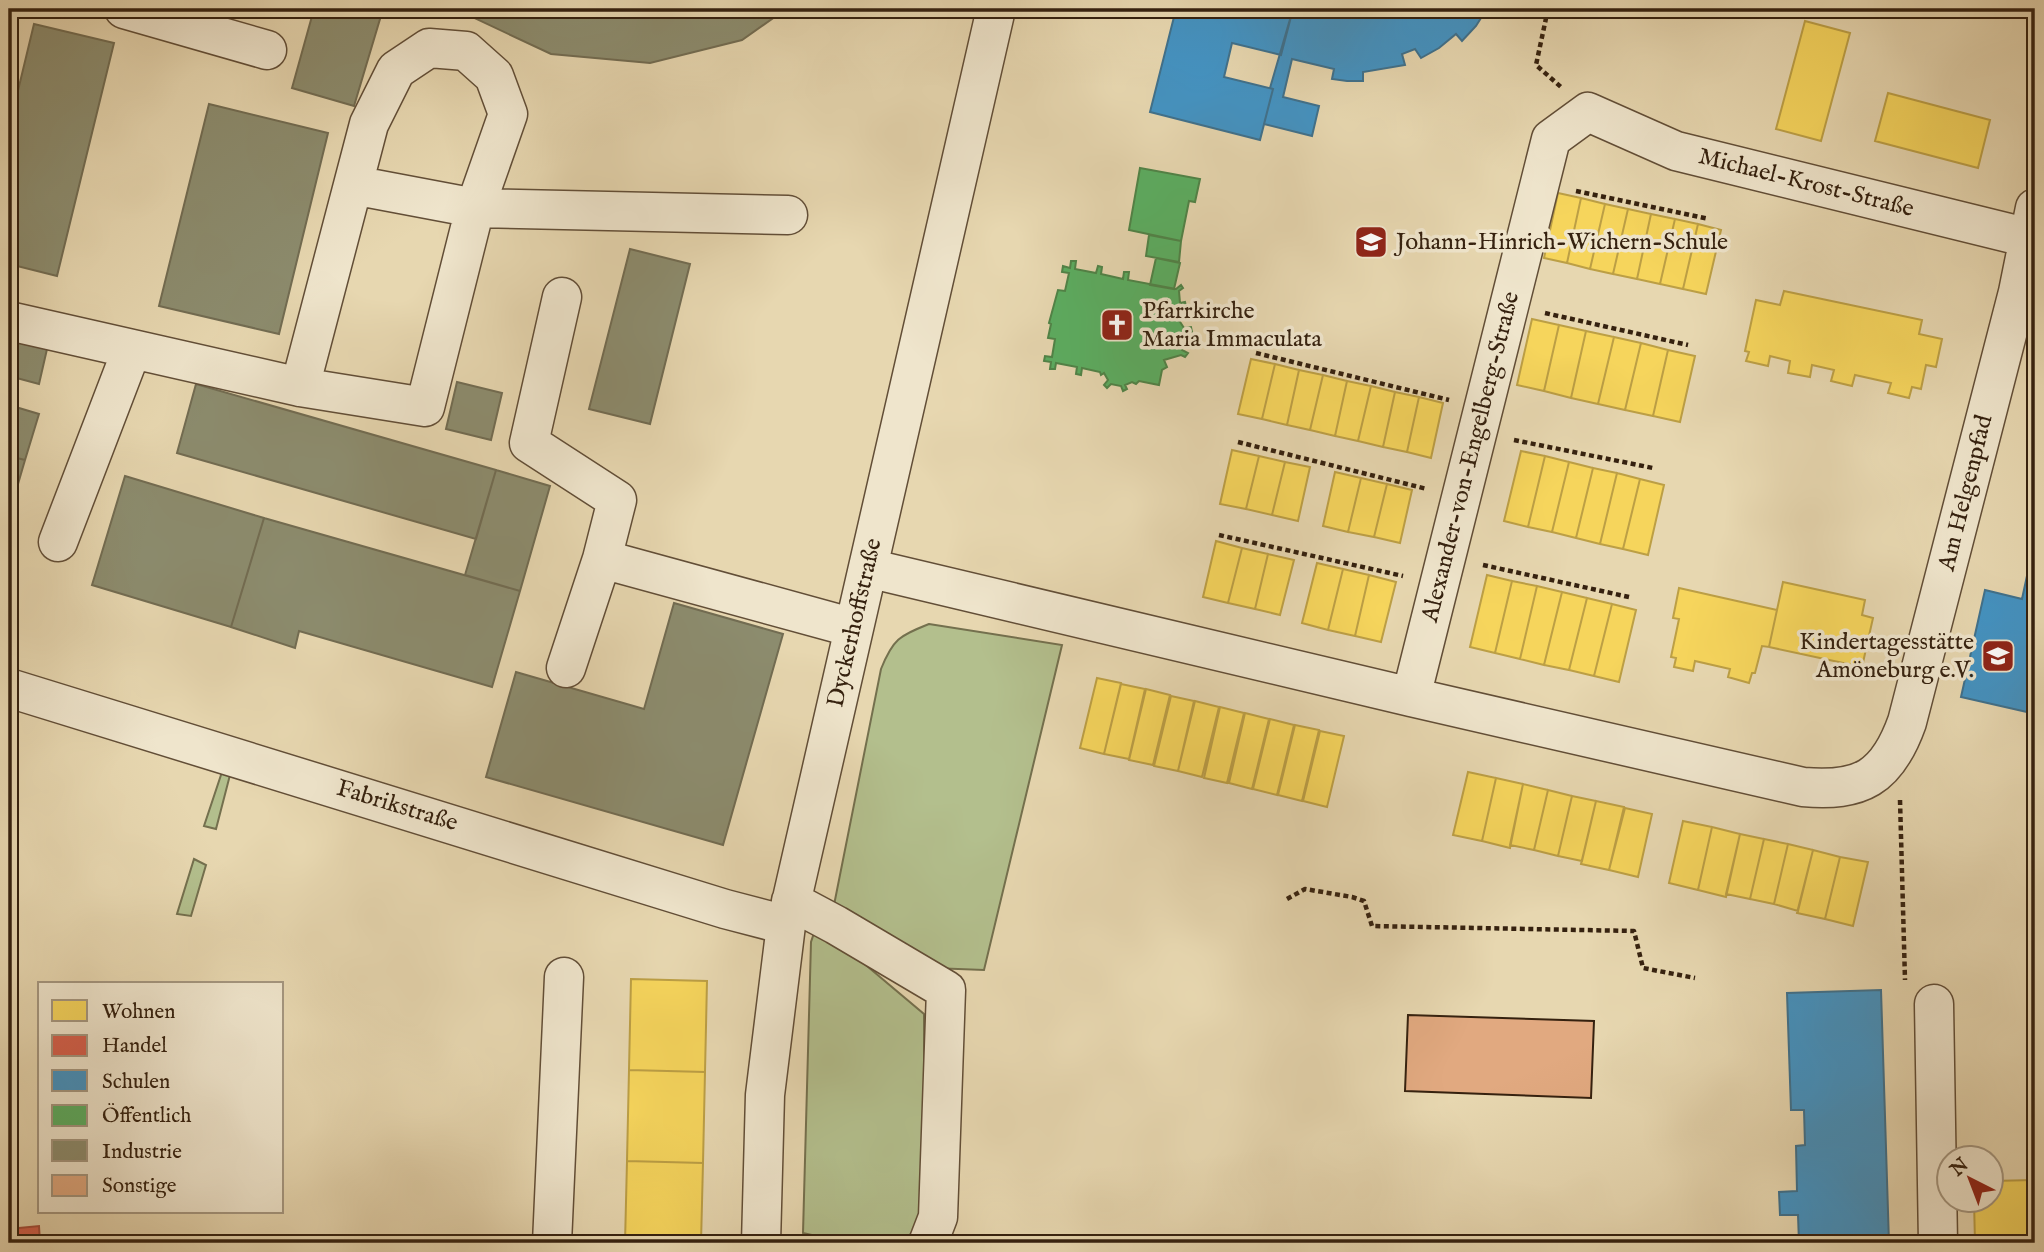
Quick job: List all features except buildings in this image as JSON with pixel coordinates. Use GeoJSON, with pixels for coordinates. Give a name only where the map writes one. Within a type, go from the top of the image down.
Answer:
{"type":"FeatureCollection","features":[{"type":"Feature","properties":{"kind":"street"},"geometry":{"type":"LineString","coordinates":[[124,9],[267,50]]}},
{"type":"Feature","properties":{"kind":"street","name":"Dyckerhoffstraße"},"geometry":{"type":"LineString","coordinates":[[761,1243],[765,1095],[788,913],[996,9]]}},
{"type":"Feature","properties":{"kind":"street"},"geometry":{"type":"LineString","coordinates":[[9,321],[300,387],[425,407],[475,208],[508,114],[494,76],[466,51],[429,48],[396,70],[369,124],[300,387]]}},
{"type":"Feature","properties":{"kind":"street","name":"Alexander-von-Engelberg-Straße"},"geometry":{"type":"LineString","coordinates":[[1411,697],[1551,139],[1588,112]]}},
{"type":"Feature","properties":{"kind":"street","name":"Michael-Krost-Straße"},"geometry":{"type":"LineString","coordinates":[[1588,112],[1676,150],[2032,223]]}},
{"type":"Feature","properties":{"kind":"street"},"geometry":{"type":"LineString","coordinates":[[353,185],[475,208],[788,215]]}},
{"type":"Feature","properties":{"kind":"street","name":"Am Helgenpfad"},"geometry":{"type":"LineString","coordinates":[[1880,771],[1899,745],[1907,722],[2018,292],[2032,223]]}},
{"type":"Feature","properties":{"kind":"street"},"geometry":{"type":"LineString","coordinates":[[562,297],[529,443],[617,500],[602,558],[566,668]]}},
{"type":"Feature","properties":{"kind":"street"},"geometry":{"type":"LineString","coordinates":[[58,542],[132,349]]}},
{"type":"Feature","properties":{"kind":"street"},"geometry":{"type":"LineString","coordinates":[[602,558],[854,628]]}},
{"type":"Feature","properties":{"kind":"street"},"geometry":{"type":"LineString","coordinates":[[868,568],[1803,787],[1833,789],[1853,785],[1880,771]]}},
{"type":"Feature","properties":{"kind":"street","name":"Fabrikstraße"},"geometry":{"type":"LineString","coordinates":[[9,688],[725,909],[788,913],[946,990],[938,1217],[928,1243]]}},
{"type":"Feature","properties":{"kind":"street"},"geometry":{"type":"LineString","coordinates":[[552,1243],[564,976]]}},
{"type":"Feature","properties":{"kind":"street"},"geometry":{"type":"LineString","coordinates":[[1919,998],[1938,1243]]}},
{"type":"Feature","properties":{"kind":"path"},"geometry":{"type":"LineString","coordinates":[[1548,9],[1536,65],[1588,112]]}},
{"type":"Feature","properties":{"kind":"path"},"geometry":{"type":"LineString","coordinates":[[1539,184],[1709,219]]}},
{"type":"Feature","properties":{"kind":"path"},"geometry":{"type":"LineString","coordinates":[[1509,305],[1688,345]]}},
{"type":"Feature","properties":{"kind":"path"},"geometry":{"type":"LineString","coordinates":[[1256,353],[1653,468]]}},
{"type":"Feature","properties":{"kind":"path"},"geometry":{"type":"LineString","coordinates":[[1238,442],[1461,497]]}},
{"type":"Feature","properties":{"kind":"path"},"geometry":{"type":"LineString","coordinates":[[1219,535],[1629,597]]}},
{"type":"Feature","properties":{"kind":"path"},"geometry":{"type":"LineString","coordinates":[[1880,771],[1900,790],[1919,998]]}},
{"type":"Feature","properties":{"kind":"path"},"geometry":{"type":"LineString","coordinates":[[1287,899],[1305,889],[1352,897],[1364,901],[1372,926],[1634,931],[1643,968],[1695,978]]}},
{"type":"Feature","properties":{"kind":"green space"},"geometry":{"type":"Polygon","coordinates":[[[929,624],[1062,645],[984,970],[932,968],[833,910],[881,669],[889,651],[898,640],[929,624]]]}},
{"type":"Feature","properties":{"kind":"green space"},"geometry":{"type":"Polygon","coordinates":[[[224,766],[230,775],[216,829],[204,826],[224,766]]]}},
{"type":"Feature","properties":{"kind":"green space"},"geometry":{"type":"Polygon","coordinates":[[[194,859],[206,865],[191,916],[177,914],[194,859]]]}},
{"type":"Feature","properties":{"kind":"green space"},"geometry":{"type":"Polygon","coordinates":[[[817,924],[924,1014],[924,1222],[901,1243],[847,1243],[803,1233],[811,942],[817,924]]]}},
{"type":"Feature","properties":{"kind":"place","name":"Johann-Hinrich-Wichern-Schule"},"geometry":{"type":"Point","coordinates":[1371,242]}},
{"type":"Feature","properties":{"kind":"place","name":"Pfarrkirche Maria Immaculata"},"geometry":{"type":"Point","coordinates":[1117,325]}},
{"type":"Feature","properties":{"kind":"place","name":"Kindertagesstätte Amöneburg e.V."},"geometry":{"type":"Point","coordinates":[1998,656]}}]}
